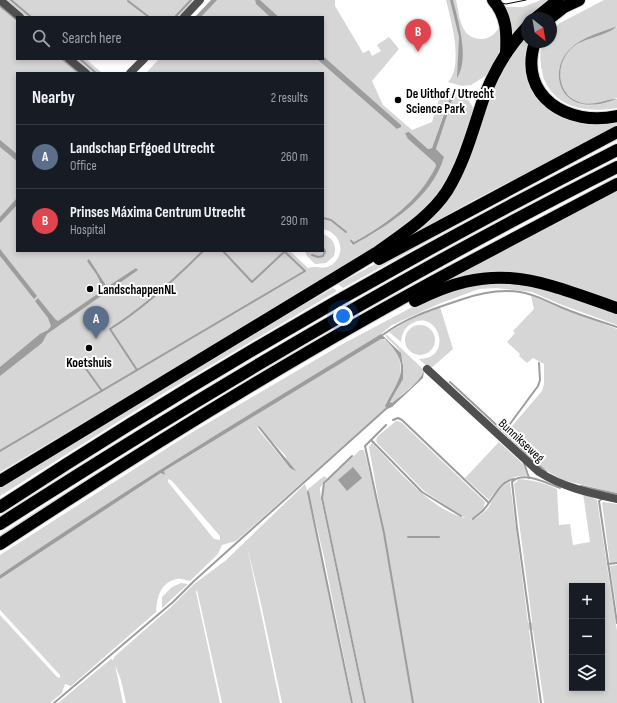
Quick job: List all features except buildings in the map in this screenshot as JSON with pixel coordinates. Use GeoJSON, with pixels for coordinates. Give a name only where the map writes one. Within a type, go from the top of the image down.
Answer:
{"type":"FeatureCollection","features":[{"type":"Feature","properties":{"kind":"highway"},"geometry":{"type":"LineString","coordinates":[[494,0],[501,11],[507,30],[506,53]]}},
{"type":"Feature","properties":{"kind":"highway"},"geometry":{"type":"LineString","coordinates":[[543,12],[558,0]]}},
{"type":"Feature","properties":{"kind":"highway"},"geometry":{"type":"LineString","coordinates":[[557,12],[564,7],[579,0]]}},
{"type":"Feature","properties":{"kind":"highway"},"geometry":{"type":"LineString","coordinates":[[0,481],[376,253],[419,222],[446,192],[456,174],[465,155],[484,97],[506,53],[521,34]]}},
{"type":"Feature","properties":{"kind":"highway"},"geometry":{"type":"LineString","coordinates":[[534,48],[532,56],[534,79],[538,89],[550,103],[568,114],[585,118],[617,116]]}},
{"type":"Feature","properties":{"kind":"highway"},"geometry":{"type":"LineString","coordinates":[[254,328],[455,217],[617,132]]}},
{"type":"Feature","properties":{"kind":"highway"},"geometry":{"type":"LineString","coordinates":[[0,507],[166,402],[301,322],[448,239],[617,150]]}},
{"type":"Feature","properties":{"kind":"highway"},"geometry":{"type":"LineString","coordinates":[[0,524],[180,411],[325,325],[545,203],[617,167]]}},
{"type":"Feature","properties":{"kind":"highway"},"geometry":{"type":"LineString","coordinates":[[0,544],[160,442],[329,341],[457,269],[617,184]]}},
{"type":"Feature","properties":{"kind":"highway"},"geometry":{"type":"LineString","coordinates":[[329,341],[425,296],[461,282],[475,279],[514,277],[543,283],[617,308]]}},
{"type":"Feature","properties":{"kind":"street"},"geometry":{"type":"LineString","coordinates":[[0,0],[19,16]]}},
{"type":"Feature","properties":{"kind":"street"},"geometry":{"type":"LineString","coordinates":[[185,16],[200,0]]}},
{"type":"Feature","properties":{"kind":"street"},"geometry":{"type":"LineString","coordinates":[[70,60],[85,72]]}},
{"type":"Feature","properties":{"kind":"street"},"geometry":{"type":"LineString","coordinates":[[131,72],[143,60]]}},
{"type":"Feature","properties":{"kind":"street","name":"Bunnikseweg"},"geometry":{"type":"LineString","coordinates":[[427,369],[539,472],[552,480],[567,486],[617,499]]}},
{"type":"Feature","properties":{"kind":"shaded area"},"geometry":{"type":"Polygon","coordinates":[[[4,0],[198,0],[183,16],[24,16],[4,0]]]}},
{"type":"Feature","properties":{"kind":"shaded area"},"geometry":{"type":"Polygon","coordinates":[[[211,0],[217,0],[202,16],[196,16],[211,0]]]}},
{"type":"Feature","properties":{"kind":"shaded area"},"geometry":{"type":"Polygon","coordinates":[[[212,0],[255,0],[256,4],[269,16],[197,16],[212,0]]]}},
{"type":"Feature","properties":{"kind":"shaded area"},"geometry":{"type":"Polygon","coordinates":[[[255,0],[260,0],[278,16],[269,16],[256,4],[255,0]]]}},
{"type":"Feature","properties":{"kind":"shaded area"},"geometry":{"type":"Polygon","coordinates":[[[260,0],[335,0],[335,6],[363,53],[369,50],[372,56],[381,51],[377,45],[389,37],[399,49],[372,81],[383,105],[412,130],[432,122],[438,102],[445,92],[455,93],[467,99],[474,111],[463,144],[446,183],[422,212],[392,235],[329,276],[0,472],[0,3],[16,16],[16,60],[67,60],[82,72],[16,72],[16,252],[291,252],[308,268],[322,268],[330,266],[339,257],[340,245],[338,240],[329,231],[324,229],[324,72],[147,72],[158,60],[318,60],[398,129],[401,125],[324,57],[324,16],[278,16],[260,0]],[[449,98],[432,148],[428,149],[411,134],[408,139],[435,163],[436,166],[429,179],[412,201],[379,227],[354,242],[352,239],[350,240],[352,245],[366,238],[393,220],[416,199],[435,174],[443,160],[441,154],[436,149],[449,98]]]}},
{"type":"Feature","properties":{"kind":"shaded area"},"geometry":{"type":"Polygon","coordinates":[[[446,0],[456,0],[462,26],[465,32],[470,36],[483,39],[488,38],[497,31],[500,26],[504,36],[500,53],[490,73],[471,85],[462,86],[448,82],[453,75],[456,54],[453,31],[446,0]]]}},
{"type":"Feature","properties":{"kind":"shaded area"},"geometry":{"type":"Polygon","coordinates":[[[450,0],[453,0],[460,29],[463,51],[461,70],[457,78],[459,37],[450,0]]]}},
{"type":"Feature","properties":{"kind":"shaded area"},"geometry":{"type":"Polygon","coordinates":[[[541,0],[548,0],[534,12],[521,12],[521,25],[508,41],[504,7],[523,7],[541,0]]]}},
{"type":"Feature","properties":{"kind":"shaded area"},"geometry":{"type":"Polygon","coordinates":[[[604,0],[617,0],[617,26],[592,35],[580,41],[570,49],[561,63],[559,79],[564,93],[570,99],[578,103],[598,105],[617,99],[617,108],[600,110],[584,109],[559,99],[550,90],[544,78],[541,63],[541,48],[557,48],[557,26],[604,0]]]}},
{"type":"Feature","properties":{"kind":"shaded area"},"geometry":{"type":"Polygon","coordinates":[[[617,26],[607,33],[582,42],[571,49],[562,63],[560,72],[563,87],[567,94],[574,100],[587,104],[617,99],[602,104],[593,105],[578,103],[570,99],[564,93],[559,78],[561,62],[565,55],[570,49],[580,41],[617,26]]]}},
{"type":"Feature","properties":{"kind":"shaded area"},"geometry":{"type":"Polygon","coordinates":[[[617,27],[617,98],[594,104],[581,103],[573,99],[562,86],[560,78],[562,62],[566,55],[572,48],[582,41],[617,27]]]}},
{"type":"Feature","properties":{"kind":"shaded area"},"geometry":{"type":"Polygon","coordinates":[[[521,39],[521,48],[531,48],[541,101],[549,109],[557,115],[576,122],[596,123],[617,120],[617,126],[472,201],[397,243],[436,209],[495,78],[521,39]]]}},
{"type":"Feature","properties":{"kind":"shaded area"},"geometry":{"type":"Polygon","coordinates":[[[324,57],[401,125],[401,127],[397,129],[318,60],[324,60],[324,57]]]}},
{"type":"Feature","properties":{"kind":"shaded area"},"geometry":{"type":"Polygon","coordinates":[[[74,60],[87,60],[101,72],[88,72],[74,60]]]}},
{"type":"Feature","properties":{"kind":"shaded area"},"geometry":{"type":"Polygon","coordinates":[[[450,97],[452,100],[436,149],[444,157],[438,172],[430,185],[419,198],[394,220],[353,245],[350,241],[351,239],[354,242],[390,219],[412,200],[429,179],[436,166],[435,163],[408,139],[405,133],[409,132],[428,149],[432,148],[450,97]]]}},
{"type":"Feature","properties":{"kind":"shaded area"},"geometry":{"type":"Polygon","coordinates":[[[617,135],[617,140],[512,195],[343,288],[338,284],[512,190],[617,135]]]}},
{"type":"Feature","properties":{"kind":"shaded area"},"geometry":{"type":"Polygon","coordinates":[[[0,140],[16,153],[16,160],[0,147],[0,140]]]}},
{"type":"Feature","properties":{"kind":"shaded area"},"geometry":{"type":"Polygon","coordinates":[[[617,191],[617,305],[536,278],[433,288],[617,191]]]}},
{"type":"Feature","properties":{"kind":"shaded area"},"geometry":{"type":"Polygon","coordinates":[[[16,199],[16,206],[0,223],[0,217],[16,199]]]}},
{"type":"Feature","properties":{"kind":"shaded area"},"geometry":{"type":"Polygon","coordinates":[[[324,235],[332,240],[335,248],[334,256],[326,263],[315,264],[307,256],[305,252],[324,252],[324,235]]]}},
{"type":"Feature","properties":{"kind":"shaded area"},"geometry":{"type":"Polygon","coordinates":[[[0,249],[37,296],[34,299],[0,256],[0,249]]]}},
{"type":"Feature","properties":{"kind":"shaded area"},"geometry":{"type":"Polygon","coordinates":[[[89,259],[107,287],[136,268],[138,270],[47,334],[42,343],[0,376],[0,367],[40,334],[48,330],[51,326],[48,318],[35,301],[38,298],[58,321],[99,293],[101,289],[100,281],[87,261],[89,259]]]}},
{"type":"Feature","properties":{"kind":"shaded area"},"geometry":{"type":"Polygon","coordinates":[[[502,282],[551,290],[617,313],[617,325],[562,305],[532,292],[496,288],[479,289],[441,303],[392,325],[381,334],[141,482],[0,575],[0,555],[186,436],[339,346],[416,305],[455,288],[502,282]]]}},
{"type":"Feature","properties":{"kind":"shaded area"},"geometry":{"type":"Polygon","coordinates":[[[333,288],[337,291],[164,393],[0,496],[0,486],[240,341],[333,288]]]}},
{"type":"Feature","properties":{"kind":"shaded area"},"geometry":{"type":"Polygon","coordinates":[[[531,296],[617,329],[617,493],[562,480],[542,468],[506,433],[542,391],[544,384],[544,364],[533,358],[527,363],[507,342],[515,333],[513,331],[534,309],[531,296]]]}},
{"type":"Feature","properties":{"kind":"shaded area"},"geometry":{"type":"Polygon","coordinates":[[[440,307],[453,349],[430,369],[419,359],[430,357],[437,351],[439,335],[429,322],[421,321],[411,324],[404,332],[401,342],[389,332],[418,315],[440,307]]]}},
{"type":"Feature","properties":{"kind":"shaded area"},"geometry":{"type":"Polygon","coordinates":[[[363,314],[0,540],[0,535],[44,506],[225,395],[363,314]]]}},
{"type":"Feature","properties":{"kind":"shaded area"},"geometry":{"type":"Polygon","coordinates":[[[420,325],[431,329],[435,340],[431,351],[420,355],[409,351],[405,340],[409,329],[420,325]]]}},
{"type":"Feature","properties":{"kind":"shaded area"},"geometry":{"type":"Polygon","coordinates":[[[381,334],[401,353],[403,366],[403,379],[390,402],[392,403],[419,380],[424,371],[423,378],[392,407],[387,409],[385,406],[399,380],[401,365],[399,357],[394,349],[385,339],[381,339],[164,471],[165,475],[161,473],[0,579],[0,575],[94,512],[381,334]]]}},
{"type":"Feature","properties":{"kind":"shaded area"},"geometry":{"type":"Polygon","coordinates":[[[386,334],[424,370],[423,377],[392,403],[390,402],[397,390],[403,367],[400,352],[386,337],[386,334]]]}},
{"type":"Feature","properties":{"kind":"shaded area"},"geometry":{"type":"Polygon","coordinates":[[[381,339],[388,342],[396,352],[401,367],[400,375],[395,390],[386,404],[386,408],[236,541],[222,545],[218,554],[190,581],[179,579],[167,583],[160,591],[156,612],[71,686],[65,684],[62,693],[50,703],[0,703],[0,615],[57,677],[60,678],[60,675],[0,610],[0,579],[164,471],[381,339]],[[257,426],[257,428],[290,468],[285,455],[257,426]],[[168,479],[168,482],[214,539],[220,540],[220,536],[172,481],[168,479]]]}},
{"type":"Feature","properties":{"kind":"shaded area"},"geometry":{"type":"Polygon","coordinates":[[[396,421],[401,422],[485,502],[483,510],[471,520],[485,512],[493,498],[503,486],[510,482],[528,623],[532,622],[532,620],[514,484],[519,479],[524,479],[543,483],[557,489],[559,525],[570,524],[573,545],[590,542],[583,493],[597,500],[617,631],[617,703],[544,703],[533,630],[531,629],[529,630],[539,703],[366,703],[322,494],[323,488],[328,480],[360,450],[364,450],[383,526],[369,447],[372,443],[403,476],[427,497],[452,514],[465,518],[424,491],[377,443],[376,440],[378,436],[396,421]]]}},
{"type":"Feature","properties":{"kind":"shaded area"},"geometry":{"type":"Polygon","coordinates":[[[257,426],[260,427],[296,471],[290,468],[257,426]]]}},
{"type":"Feature","properties":{"kind":"shaded area"},"geometry":{"type":"Polygon","coordinates":[[[499,442],[523,464],[527,476],[515,477],[505,482],[496,490],[489,500],[465,478],[499,442]]]}},
{"type":"Feature","properties":{"kind":"shaded area"},"geometry":{"type":"Polygon","coordinates":[[[353,467],[362,478],[347,491],[338,480],[353,467]]]}},
{"type":"Feature","properties":{"kind":"shaded area"},"geometry":{"type":"Polygon","coordinates":[[[324,476],[327,478],[320,488],[321,499],[364,703],[353,703],[324,557],[308,490],[351,703],[282,703],[247,546],[280,703],[222,703],[197,590],[196,592],[220,703],[126,703],[121,680],[115,665],[123,703],[58,703],[111,659],[113,660],[115,656],[171,607],[194,584],[225,561],[305,484],[307,490],[324,476]]]}},
{"type":"Feature","properties":{"kind":"shaded area"},"geometry":{"type":"Polygon","coordinates":[[[603,502],[617,504],[617,562],[610,563],[603,502]]]}},
{"type":"Feature","properties":{"kind":"shaded area"},"geometry":{"type":"Polygon","coordinates":[[[617,565],[617,613],[610,566],[617,565]]]}},
{"type":"Feature","properties":{"kind":"shaded area"},"geometry":{"type":"Polygon","coordinates":[[[181,583],[188,584],[162,608],[162,597],[172,587],[181,583]]]}},
{"type":"Feature","properties":{"kind":"waterway"},"geometry":{"type":"LineString","coordinates":[[11,0],[30,16]]}},
{"type":"Feature","properties":{"kind":"waterway"},"geometry":{"type":"LineString","coordinates":[[176,16],[191,0]]}},
{"type":"Feature","properties":{"kind":"waterway"},"geometry":{"type":"LineString","coordinates":[[128,1],[148,16]]}},
{"type":"Feature","properties":{"kind":"waterway"},"geometry":{"type":"LineString","coordinates":[[0,6],[16,19]]}},
{"type":"Feature","properties":{"kind":"waterway"},"geometry":{"type":"LineString","coordinates":[[63,60],[78,72]]}},
{"type":"Feature","properties":{"kind":"waterway"},"geometry":{"type":"LineString","coordinates":[[81,60],[95,72]]}},
{"type":"Feature","properties":{"kind":"waterway"},"geometry":{"type":"LineString","coordinates":[[324,218],[331,220],[346,232]]}},
{"type":"Feature","properties":{"kind":"waterway"},"geometry":{"type":"LineString","coordinates":[[312,255],[318,257],[323,256],[325,251],[324,250]]}},
{"type":"Feature","properties":{"kind":"waterway"},"geometry":{"type":"LineString","coordinates":[[137,370],[110,329],[123,321],[159,293],[202,252]]}},
{"type":"Feature","properties":{"kind":"waterway"},"geometry":{"type":"LineString","coordinates":[[224,252],[252,282],[284,252]]}},
{"type":"Feature","properties":{"kind":"waterway"},"geometry":{"type":"LineString","coordinates":[[0,451],[305,271],[285,252]]}},
{"type":"Feature","properties":{"kind":"waterway"},"geometry":{"type":"LineString","coordinates":[[381,336],[400,324],[429,311],[475,295],[505,291],[531,294],[569,311],[617,327]]}},
{"type":"Feature","properties":{"kind":"waterway"},"geometry":{"type":"LineString","coordinates":[[79,359],[102,391]]}},
{"type":"Feature","properties":{"kind":"waterway"},"geometry":{"type":"LineString","coordinates":[[450,382],[504,432],[538,386],[540,380],[539,363]]}},
{"type":"Feature","properties":{"kind":"waterway"},"geometry":{"type":"LineString","coordinates":[[54,703],[173,602],[194,581],[388,407]]}},
{"type":"Feature","properties":{"kind":"waterway"},"geometry":{"type":"LineString","coordinates":[[393,420],[398,418],[402,420],[488,502]]}},
{"type":"Feature","properties":{"kind":"waterway"},"geometry":{"type":"LineString","coordinates":[[386,425],[365,446],[384,533],[413,703]]}},
{"type":"Feature","properties":{"kind":"waterway"},"geometry":{"type":"LineString","coordinates":[[504,432],[546,472]]}},
{"type":"Feature","properties":{"kind":"waterway"},"geometry":{"type":"LineString","coordinates":[[371,440],[422,492],[461,516]]}},
{"type":"Feature","properties":{"kind":"waterway"},"geometry":{"type":"LineString","coordinates":[[352,456],[324,483],[322,498],[365,703]]}},
{"type":"Feature","properties":{"kind":"waterway"},"geometry":{"type":"LineString","coordinates":[[524,463],[529,478]]}},
{"type":"Feature","properties":{"kind":"waterway"},"geometry":{"type":"LineString","coordinates":[[541,703],[512,482],[522,477],[536,479],[560,488]]}},
{"type":"Feature","properties":{"kind":"waterway"},"geometry":{"type":"LineString","coordinates":[[473,519],[484,510],[497,491],[505,483],[514,479]]}},
{"type":"Feature","properties":{"kind":"waterway"},"geometry":{"type":"LineString","coordinates":[[581,486],[617,494]]}},
{"type":"Feature","properties":{"kind":"waterway"},"geometry":{"type":"LineString","coordinates":[[308,492],[352,703]]}},
{"type":"Feature","properties":{"kind":"waterway"},"geometry":{"type":"LineString","coordinates":[[602,499],[599,501],[617,623]]}},
{"type":"Feature","properties":{"kind":"waterway"},"geometry":{"type":"LineString","coordinates":[[408,537],[439,537]]}},
{"type":"Feature","properties":{"kind":"waterway"},"geometry":{"type":"LineString","coordinates":[[608,564],[617,563]]}},
{"type":"Feature","properties":{"kind":"tram line"},"geometry":{"type":"LineString","coordinates":[[488,0],[506,4],[526,0]]}},
{"type":"Feature","properties":{"kind":"place","name":"Prinses Máxima Centrum Utrecht"},"geometry":{"type":"Point","coordinates":[418,52]}},
{"type":"Feature","properties":{"kind":"place","name":"De Uithof / Utrecht Science Park"},"geometry":{"type":"Point","coordinates":[398,100]}},
{"type":"Feature","properties":{"kind":"place","name":"LandschappenNL"},"geometry":{"type":"Point","coordinates":[90,289]}},
{"type":"Feature","properties":{"kind":"place","name":"Landschap Erfgoed Utrecht"},"geometry":{"type":"Point","coordinates":[96,339]}},
{"type":"Feature","properties":{"kind":"place","name":"Koetshuis"},"geometry":{"type":"Point","coordinates":[89,348]}}]}
